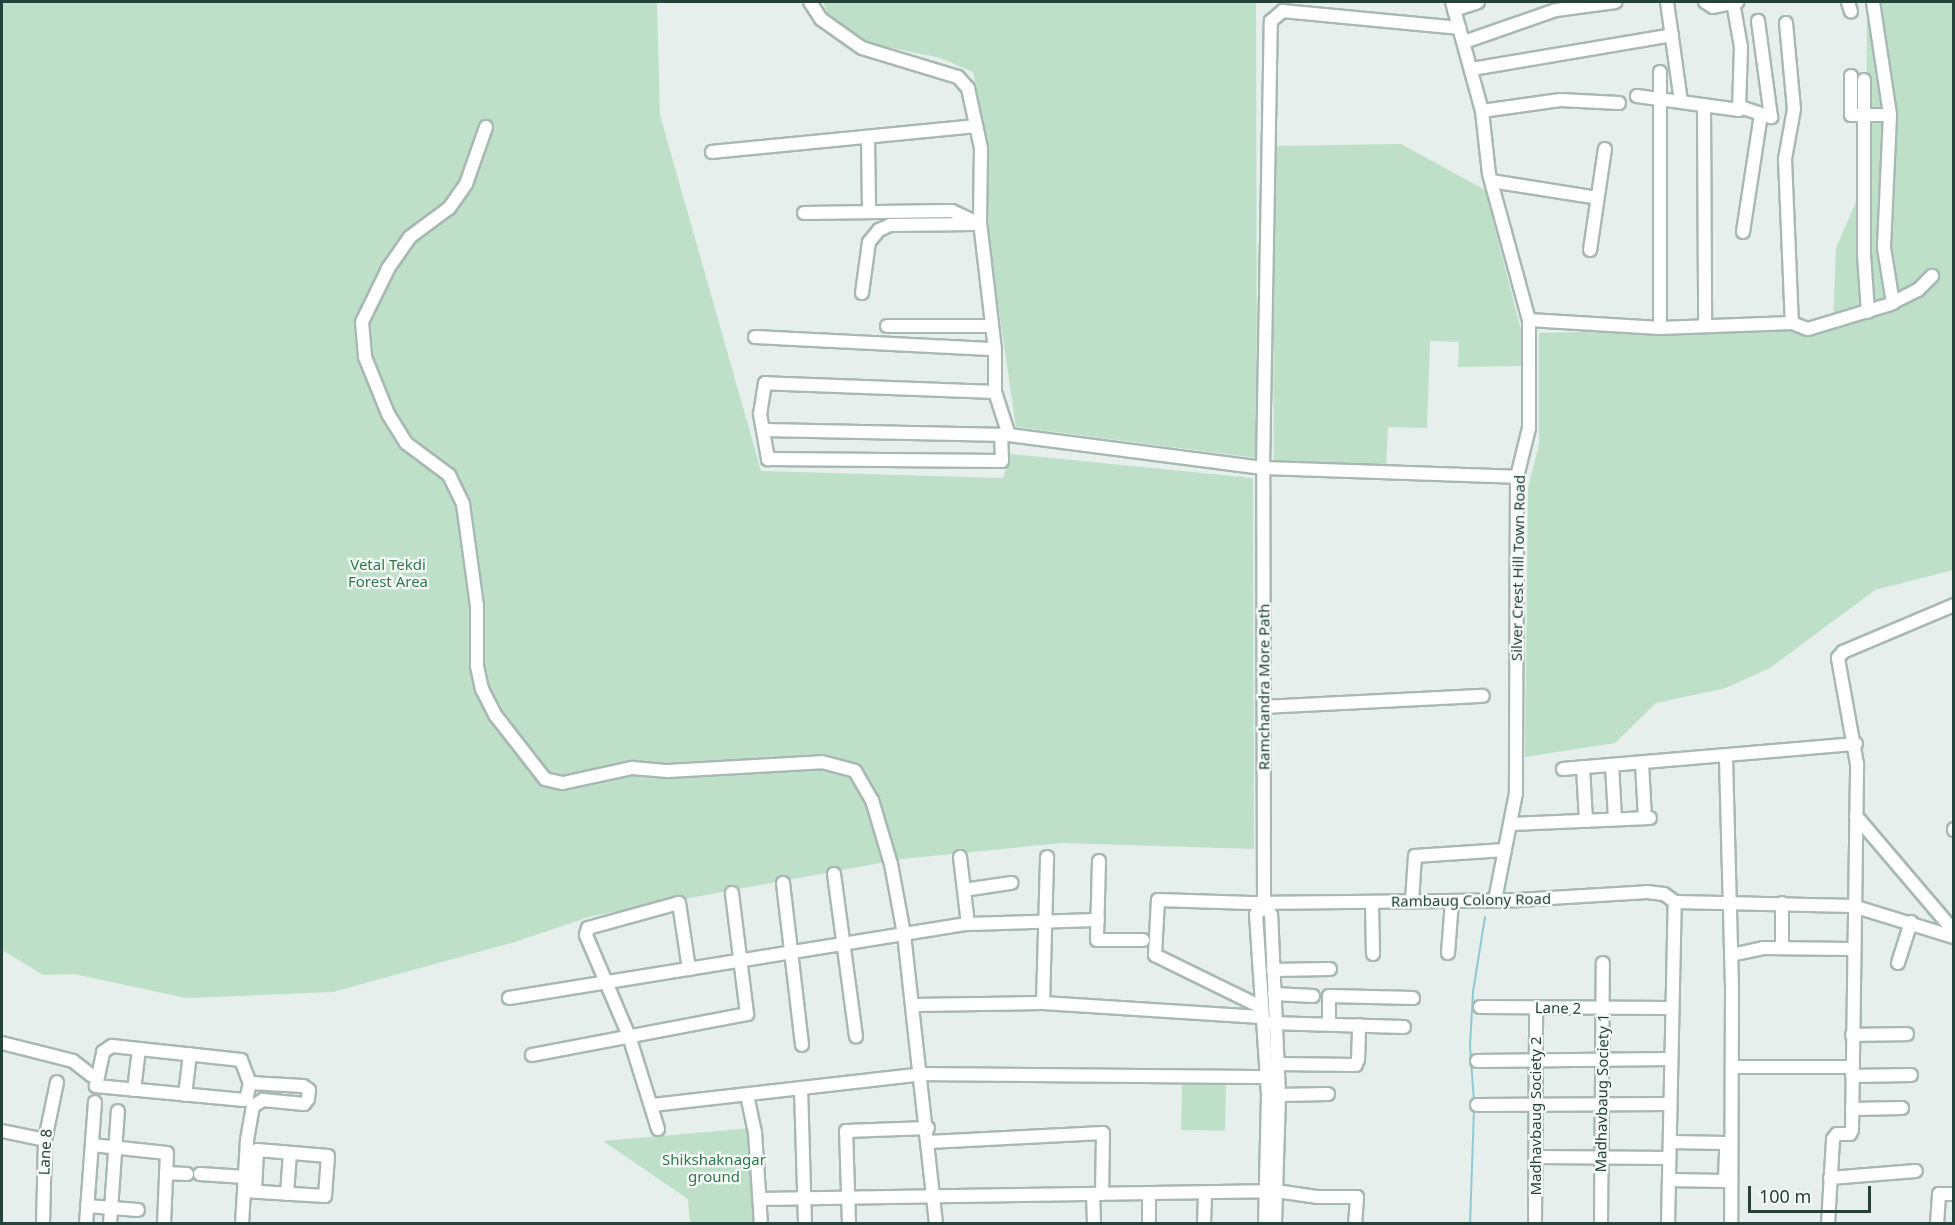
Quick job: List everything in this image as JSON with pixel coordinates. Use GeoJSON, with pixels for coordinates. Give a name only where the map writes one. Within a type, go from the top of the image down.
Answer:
{"type":"FeatureCollection","features":[{"type":"Feature","properties":{"kind":"street"},"geometry":{"type":"LineString","coordinates":[[810,2],[821,19],[862,48],[963,81],[981,148],[980,224],[995,349],[995,393],[1005,435],[1002,461],[896,462],[768,459],[760,414],[765,383],[995,393]]}},
{"type":"Feature","properties":{"kind":"street"},"geometry":{"type":"LineString","coordinates":[[1453,6],[1478,2]]}},
{"type":"Feature","properties":{"kind":"street"},"geometry":{"type":"LineString","coordinates":[[1464,42],[1554,6],[1616,2]]}},
{"type":"Feature","properties":{"kind":"street"},"geometry":{"type":"LineString","coordinates":[[1667,2],[1681,101]]}},
{"type":"Feature","properties":{"kind":"street"},"geometry":{"type":"LineString","coordinates":[[1705,2],[1713,7],[1735,2],[1741,46],[1740,107]]}},
{"type":"Feature","properties":{"kind":"street"},"geometry":{"type":"LineString","coordinates":[[1873,2],[1890,115],[1884,248],[1893,303]]}},
{"type":"Feature","properties":{"kind":"street","name":"Silver Crest Hill Town Road"},"geometry":{"type":"LineString","coordinates":[[1453,6],[1482,111],[1491,181],[1529,320],[1529,428],[1517,477],[1516,793],[1512,824],[1495,900]]}},
{"type":"Feature","properties":{"kind":"street","name":"Ramchandra More Path"},"geometry":{"type":"LineString","coordinates":[[1266,1224],[1279,1095],[1272,1078],[1277,1064],[1271,915],[1265,904],[1263,468],[1270,21],[1283,11],[1459,28]]}},
{"type":"Feature","properties":{"kind":"street"},"geometry":{"type":"LineString","coordinates":[[1740,107],[1769,118],[1771,112],[1758,21]]}},
{"type":"Feature","properties":{"kind":"street"},"geometry":{"type":"LineString","coordinates":[[1786,23],[1794,109],[1785,159],[1792,323]]}},
{"type":"Feature","properties":{"kind":"street"},"geometry":{"type":"LineString","coordinates":[[1472,69],[1671,35]]}},
{"type":"Feature","properties":{"kind":"street"},"geometry":{"type":"LineString","coordinates":[[1660,72],[1662,97],[1660,328]]}},
{"type":"Feature","properties":{"kind":"street"},"geometry":{"type":"LineString","coordinates":[[1851,76],[1851,115],[1890,115]]}},
{"type":"Feature","properties":{"kind":"street"},"geometry":{"type":"LineString","coordinates":[[1864,81],[1864,255],[1868,312]]}},
{"type":"Feature","properties":{"kind":"street"},"geometry":{"type":"LineString","coordinates":[[1637,96],[1662,97],[1733,111],[1740,107]]}},
{"type":"Feature","properties":{"kind":"street"},"geometry":{"type":"LineString","coordinates":[[1482,111],[1560,100],[1619,103]]}},
{"type":"Feature","properties":{"kind":"street"},"geometry":{"type":"LineString","coordinates":[[1704,105],[1705,326]]}},
{"type":"Feature","properties":{"kind":"street"},"geometry":{"type":"LineString","coordinates":[[1743,232],[1761,115]]}},
{"type":"Feature","properties":{"kind":"street"},"geometry":{"type":"LineString","coordinates":[[712,152],[976,126]]}},
{"type":"Feature","properties":{"kind":"street"},"geometry":{"type":"LineString","coordinates":[[486,127],[466,184],[449,208],[410,237],[388,269],[362,322],[365,357],[388,414],[406,443],[449,475],[463,504],[477,606],[477,666],[482,689],[496,716],[545,778],[563,783],[632,768],[668,771],[822,762],[855,771],[875,811],[891,864],[904,934],[922,1074],[936,1224]]}},
{"type":"Feature","properties":{"kind":"street"},"geometry":{"type":"LineString","coordinates":[[868,136],[868,211]]}},
{"type":"Feature","properties":{"kind":"street"},"geometry":{"type":"LineString","coordinates":[[1590,250],[1605,149]]}},
{"type":"Feature","properties":{"kind":"street"},"geometry":{"type":"LineString","coordinates":[[1491,181],[1598,198]]}},
{"type":"Feature","properties":{"kind":"street"},"geometry":{"type":"LineString","coordinates":[[804,213],[952,211],[980,224]]}},
{"type":"Feature","properties":{"kind":"street"},"geometry":{"type":"LineString","coordinates":[[862,293],[869,242],[879,230],[890,225],[980,224]]}},
{"type":"Feature","properties":{"kind":"street"},"geometry":{"type":"LineString","coordinates":[[1529,320],[1660,328],[1792,323],[1808,328],[1893,303],[1918,290],[1932,276]]}},
{"type":"Feature","properties":{"kind":"street"},"geometry":{"type":"LineString","coordinates":[[887,326],[992,326]]}},
{"type":"Feature","properties":{"kind":"street"},"geometry":{"type":"LineString","coordinates":[[756,337],[995,349]]}},
{"type":"Feature","properties":{"kind":"street"},"geometry":{"type":"LineString","coordinates":[[764,430],[1005,435],[1263,468],[1517,477]]}},
{"type":"Feature","properties":{"kind":"street"},"geometry":{"type":"LineString","coordinates":[[1828,1224],[1833,1138],[1837,1134],[1850,1134],[1852,1108],[1856,744],[1838,656],[1953,605]]}},
{"type":"Feature","properties":{"kind":"street"},"geometry":{"type":"LineString","coordinates":[[1264,707],[1483,696]]}},
{"type":"Feature","properties":{"kind":"street"},"geometry":{"type":"LineString","coordinates":[[1563,769],[1726,758],[1856,744]]}},
{"type":"Feature","properties":{"kind":"street"},"geometry":{"type":"LineString","coordinates":[[1726,758],[1731,901],[1731,1224]]}},
{"type":"Feature","properties":{"kind":"street"},"geometry":{"type":"LineString","coordinates":[[1512,824],[1647,818],[1642,763]]}},
{"type":"Feature","properties":{"kind":"street"},"geometry":{"type":"LineString","coordinates":[[1612,765],[1615,819]]}},
{"type":"Feature","properties":{"kind":"street"},"geometry":{"type":"LineString","coordinates":[[1583,767],[1586,821]]}},
{"type":"Feature","properties":{"kind":"street"},"geometry":{"type":"LineString","coordinates":[[1856,816],[1953,931]]}},
{"type":"Feature","properties":{"kind":"street"},"geometry":{"type":"LineString","coordinates":[[1412,901],[1415,856],[1505,850]]}},
{"type":"Feature","properties":{"kind":"street"},"geometry":{"type":"LineString","coordinates":[[960,857],[968,924]]}},
{"type":"Feature","properties":{"kind":"street"},"geometry":{"type":"LineString","coordinates":[[1044,1003],[1047,857]]}},
{"type":"Feature","properties":{"kind":"street"},"geometry":{"type":"LineString","coordinates":[[1099,861],[1097,939],[1143,940]]}},
{"type":"Feature","properties":{"kind":"street"},"geometry":{"type":"LineString","coordinates":[[834,874],[856,1037]]}},
{"type":"Feature","properties":{"kind":"street"},"geometry":{"type":"LineString","coordinates":[[783,883],[802,1045]]}},
{"type":"Feature","properties":{"kind":"street"},"geometry":{"type":"LineString","coordinates":[[964,890],[1011,883]]}},
{"type":"Feature","properties":{"kind":"street"},"geometry":{"type":"LineString","coordinates":[[532,1055],[747,1014],[732,892]]}},
{"type":"Feature","properties":{"kind":"street","name":"Rambaug Colony Road"},"geometry":{"type":"LineString","coordinates":[[1261,1016],[1155,955],[1158,900],[1265,904],[1452,901],[1647,892],[1664,894],[1675,902],[1731,901],[1853,906],[1911,922],[1953,937]]}},
{"type":"Feature","properties":{"kind":"street"},"geometry":{"type":"LineString","coordinates":[[1448,953],[1452,901]]}},
{"type":"Feature","properties":{"kind":"street"},"geometry":{"type":"LineString","coordinates":[[1372,902],[1373,954]]}},
{"type":"Feature","properties":{"kind":"street"},"geometry":{"type":"LineString","coordinates":[[1668,1224],[1675,902]]}},
{"type":"Feature","properties":{"kind":"street"},"geometry":{"type":"LineString","coordinates":[[658,1129],[629,1036],[585,935],[588,928],[679,903],[689,969]]}},
{"type":"Feature","properties":{"kind":"street"},"geometry":{"type":"LineString","coordinates":[[1782,903],[1782,942]]}},
{"type":"Feature","properties":{"kind":"street","name":"Ramchandra More Path"},"geometry":{"type":"LineString","coordinates":[[1265,904],[1256,914],[1261,1016],[1272,1078],[1271,1192],[1275,1224]]}},
{"type":"Feature","properties":{"kind":"street"},"geometry":{"type":"LineString","coordinates":[[509,998],[968,924],[1098,920]]}},
{"type":"Feature","properties":{"kind":"street"},"geometry":{"type":"LineString","coordinates":[[1898,963],[1911,922]]}},
{"type":"Feature","properties":{"kind":"street"},"geometry":{"type":"LineString","coordinates":[[1731,955],[1763,948],[1852,949]]}},
{"type":"Feature","properties":{"kind":"street","name":"Madhavbaug Society 1"},"geometry":{"type":"LineString","coordinates":[[1601,1224],[1603,963]]}},
{"type":"Feature","properties":{"kind":"street"},"geometry":{"type":"LineString","coordinates":[[1273,970],[1330,969]]}},
{"type":"Feature","properties":{"kind":"street"},"geometry":{"type":"LineString","coordinates":[[1274,994],[1313,996]]}},
{"type":"Feature","properties":{"kind":"street"},"geometry":{"type":"LineString","coordinates":[[1329,1024],[1329,996],[1413,998]]}},
{"type":"Feature","properties":{"kind":"street"},"geometry":{"type":"LineString","coordinates":[[914,1005],[1044,1003],[1261,1016],[1275,1023],[1404,1027]]}},
{"type":"Feature","properties":{"kind":"street","name":"Lane 2"},"geometry":{"type":"LineString","coordinates":[[1480,1007],[1672,1008]]}},
{"type":"Feature","properties":{"kind":"street","name":"Madhavbaug Society 2"},"geometry":{"type":"LineString","coordinates":[[1535,1224],[1538,1061],[1536,1008]]}},
{"type":"Feature","properties":{"kind":"street"},"geometry":{"type":"LineString","coordinates":[[1277,1064],[1357,1063],[1359,1025]]}},
{"type":"Feature","properties":{"kind":"street"},"geometry":{"type":"LineString","coordinates":[[1852,1035],[1906,1034]]}},
{"type":"Feature","properties":{"kind":"street"},"geometry":{"type":"LineString","coordinates":[[2,1043],[73,1061],[91,1075]]}},
{"type":"Feature","properties":{"kind":"street"},"geometry":{"type":"LineString","coordinates":[[107,1048],[139,1049],[241,1060],[250,1083],[244,1100],[100,1087],[95,1080],[107,1048]]}},
{"type":"Feature","properties":{"kind":"street"},"geometry":{"type":"LineString","coordinates":[[134,1090],[139,1049]]}},
{"type":"Feature","properties":{"kind":"street"},"geometry":{"type":"LineString","coordinates":[[185,1095],[190,1054]]}},
{"type":"Feature","properties":{"kind":"street"},"geometry":{"type":"LineString","coordinates":[[1477,1061],[1671,1059]]}},
{"type":"Feature","properties":{"kind":"street"},"geometry":{"type":"LineString","coordinates":[[1732,1067],[1911,1075]]}},
{"type":"Feature","properties":{"kind":"street"},"geometry":{"type":"LineString","coordinates":[[652,1105],[922,1074],[1272,1078]]}},
{"type":"Feature","properties":{"kind":"street","name":"Lane 8"},"geometry":{"type":"LineString","coordinates":[[43,1224],[45,1140],[57,1082]]}},
{"type":"Feature","properties":{"kind":"street"},"geometry":{"type":"LineString","coordinates":[[249,1191],[244,1177],[253,1106],[263,1100],[304,1104],[308,1099],[309,1090],[303,1086],[250,1083]]}},
{"type":"Feature","properties":{"kind":"street"},"geometry":{"type":"LineString","coordinates":[[801,1088],[805,1224]]}},
{"type":"Feature","properties":{"kind":"street"},"geometry":{"type":"LineString","coordinates":[[1279,1095],[1328,1094]]}},
{"type":"Feature","properties":{"kind":"street"},"geometry":{"type":"LineString","coordinates":[[747,1095],[755,1132],[761,1224]]}},
{"type":"Feature","properties":{"kind":"street"},"geometry":{"type":"LineString","coordinates":[[86,1224],[95,1102]]}},
{"type":"Feature","properties":{"kind":"street"},"geometry":{"type":"LineString","coordinates":[[1478,1105],[1670,1104]]}},
{"type":"Feature","properties":{"kind":"street"},"geometry":{"type":"LineString","coordinates":[[1852,1108],[1902,1108]]}},
{"type":"Feature","properties":{"kind":"street"},"geometry":{"type":"LineString","coordinates":[[110,1224],[118,1111]]}},
{"type":"Feature","properties":{"kind":"street"},"geometry":{"type":"LineString","coordinates":[[849,1224],[846,1131],[927,1128]]}},
{"type":"Feature","properties":{"kind":"street"},"geometry":{"type":"LineString","coordinates":[[2,1131],[45,1140]]}},
{"type":"Feature","properties":{"kind":"street"},"geometry":{"type":"LineString","coordinates":[[929,1142],[1103,1133],[1094,1224]]}},
{"type":"Feature","properties":{"kind":"street"},"geometry":{"type":"LineString","coordinates":[[1669,1180],[1725,1180],[1726,1143],[1670,1142]]}},
{"type":"Feature","properties":{"kind":"street"},"geometry":{"type":"LineString","coordinates":[[92,1145],[167,1153],[164,1224]]}},
{"type":"Feature","properties":{"kind":"street"},"geometry":{"type":"LineString","coordinates":[[242,1224],[257,1150],[328,1156],[325,1196],[249,1191]]}},
{"type":"Feature","properties":{"kind":"street"},"geometry":{"type":"LineString","coordinates":[[287,1194],[290,1153]]}},
{"type":"Feature","properties":{"kind":"street"},"geometry":{"type":"LineString","coordinates":[[1537,1157],[1670,1158]]}},
{"type":"Feature","properties":{"kind":"street"},"geometry":{"type":"LineString","coordinates":[[1830,1178],[1916,1171]]}},
{"type":"Feature","properties":{"kind":"street"},"geometry":{"type":"LineString","coordinates":[[166,1173],[244,1177]]}},
{"type":"Feature","properties":{"kind":"street"},"geometry":{"type":"LineString","coordinates":[[759,1199],[1271,1192],[1317,1197],[1357,1197],[1355,1224]]}},
{"type":"Feature","properties":{"kind":"street"},"geometry":{"type":"LineString","coordinates":[[1204,1224],[1205,1193]]}},
{"type":"Feature","properties":{"kind":"street"},"geometry":{"type":"LineString","coordinates":[[1149,1194],[1149,1224]]}},
{"type":"Feature","properties":{"kind":"street"},"geometry":{"type":"LineString","coordinates":[[1937,1224],[1939,1194],[1953,1194]]}},
{"type":"Feature","properties":{"kind":"street"},"geometry":{"type":"LineString","coordinates":[[87,1206],[138,1210]]}},
{"type":"Feature","properties":{"kind":"green space","name":"Vetal Tekdi Forest Area"},"geometry":{"type":"Polygon","coordinates":[[[2,2],[657,2],[660,115],[761,471],[1003,478],[1011,454],[1253,478],[1254,849],[1062,843],[902,859],[592,916],[515,942],[333,992],[186,998],[74,974],[43,975],[2,950],[2,2]]]}},
{"type":"Feature","properties":{"kind":"green space"},"geometry":{"type":"Polygon","coordinates":[[[823,2],[1256,2],[1257,458],[1016,427],[986,222],[988,145],[973,72],[940,58],[869,43],[829,17],[823,2]]]}},
{"type":"Feature","properties":{"kind":"green space"},"geometry":{"type":"Polygon","coordinates":[[[1867,2],[1953,2],[1953,570],[1875,590],[1770,668],[1726,688],[1656,703],[1615,743],[1525,757],[1528,488],[1539,445],[1539,333],[1833,326],[1836,248],[1866,179],[1867,2]]]}},
{"type":"Feature","properties":{"kind":"green space"},"geometry":{"type":"Polygon","coordinates":[[[1401,144],[1485,190],[1521,330],[1521,366],[1458,367],[1459,342],[1430,341],[1427,428],[1388,427],[1386,470],[1274,465],[1272,146],[1401,144]]]}},
{"type":"Feature","properties":{"kind":"green space"},"geometry":{"type":"Polygon","coordinates":[[[1182,1082],[1226,1083],[1225,1131],[1181,1130],[1182,1082]]]}},
{"type":"Feature","properties":{"kind":"green space","name":"Shikshaknagar ground"},"geometry":{"type":"Polygon","coordinates":[[[752,1128],[757,1223],[690,1223],[688,1199],[603,1141],[752,1128]]]}},
{"type":"Feature","properties":{"kind":"waterway"},"geometry":{"type":"LineString","coordinates":[[1474,1102],[1470,1046],[1473,992],[1485,917]]}},
{"type":"Feature","properties":{"kind":"waterway"},"geometry":{"type":"LineString","coordinates":[[1470,1224],[1474,1108]]}}]}
